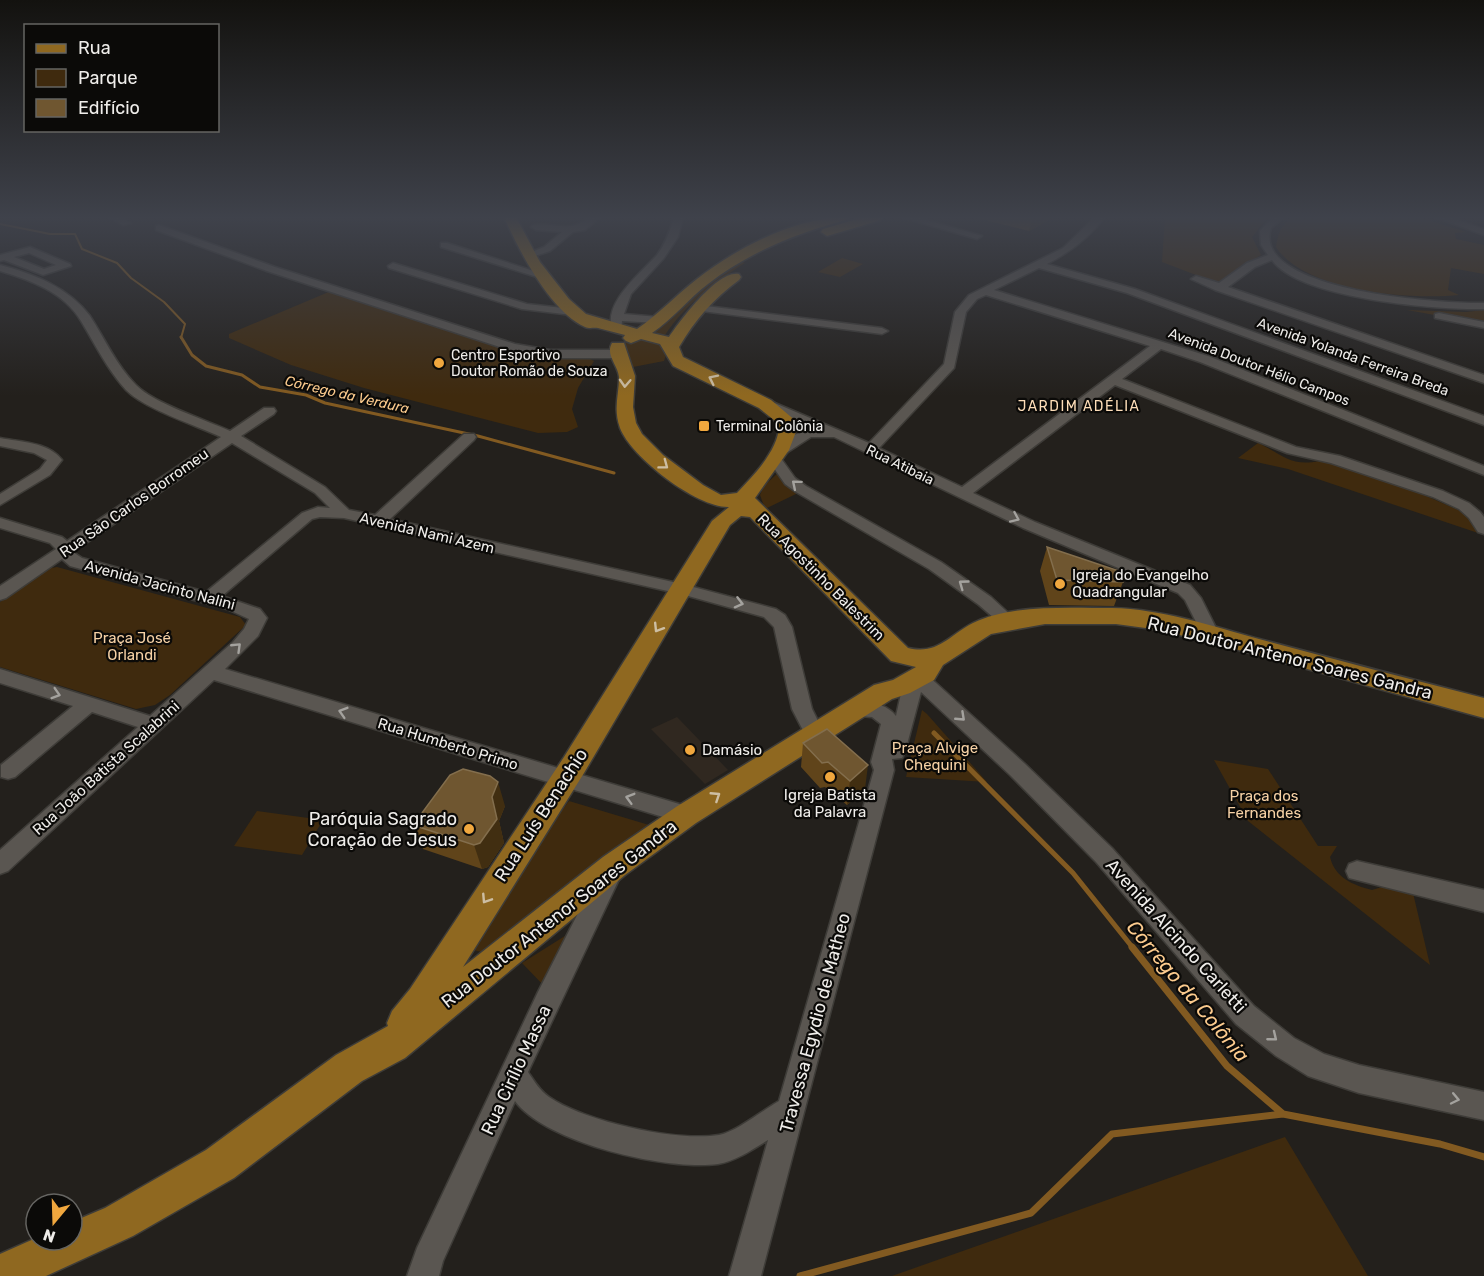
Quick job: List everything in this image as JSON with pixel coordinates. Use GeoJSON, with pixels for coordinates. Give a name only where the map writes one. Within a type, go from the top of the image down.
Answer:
{"type":"FeatureCollection","features":[{"type":"Feature","properties":{"kind":"main road"},"geometry":{"type":"LineString","coordinates":[[542,277],[575,314],[615,335],[640,335],[662,339],[672,346],[698,308],[734,277]]}},
{"type":"Feature","properties":{"kind":"main road"},"geometry":{"type":"LineString","coordinates":[[640,335],[708,277]]}},
{"type":"Feature","properties":{"kind":"main road"},"geometry":{"type":"LineString","coordinates":[[615,335],[627,376],[624,398],[629,429],[647,452],[715,499],[749,505],[776,456],[790,427],[780,415],[765,404]]}},
{"type":"Feature","properties":{"kind":"main road","name":"Rua Atibaia"},"geometry":{"type":"LineString","coordinates":[[672,346],[675,359],[679,363],[765,404]]}},
{"type":"Feature","properties":{"kind":"main road"},"geometry":{"type":"LineString","coordinates":[[697,488],[709,542]]}},
{"type":"Feature","properties":{"kind":"main road","name":"Rua Luís Benachio"},"geometry":{"type":"LineString","coordinates":[[349,1068],[394,1033],[422,1001],[564,779],[722,522],[737,510],[749,505]]}},
{"type":"Feature","properties":{"kind":"main road","name":"Rua Agostinho Balestrim"},"geometry":{"type":"LineString","coordinates":[[749,505],[916,668]]}},
{"type":"Feature","properties":{"kind":"main road","name":"Rua Doutor Antenor Soares Gandra"},"geometry":{"type":"LineString","coordinates":[[0,1275],[119,1222],[220,1164],[349,1068],[392,1045],[614,866],[686,815],[883,692],[916,668],[975,633],[1008,621],[1045,616],[1116,616],[1210,634],[1484,708]]}},
{"type":"Feature","properties":{"kind":"main road"},"geometry":{"type":"LineString","coordinates":[[466,931],[466,951],[469,963],[474,972],[480,975]]}},
{"type":"Feature","properties":{"kind":"street","name":"Avenida Nami Azem"},"geometry":{"type":"LineString","coordinates":[[29,277],[49,286],[73,304],[85,318],[102,348],[132,389],[153,402],[230,436],[320,489],[344,513],[682,589],[760,609],[779,620],[783,627],[802,709],[814,734]]}},
{"type":"Feature","properties":{"kind":"street"},"geometry":{"type":"LineString","coordinates":[[294,277],[513,347],[550,354],[659,320]]}},
{"type":"Feature","properties":{"kind":"street"},"geometry":{"type":"LineString","coordinates":[[426,277],[526,308],[575,314]]}},
{"type":"Feature","properties":{"kind":"street"},"geometry":{"type":"LineString","coordinates":[[615,335],[620,304],[630,286],[640,277]]}},
{"type":"Feature","properties":{"kind":"street"},"geometry":{"type":"LineString","coordinates":[[870,450],[950,365],[961,312],[973,297],[1016,277]]}},
{"type":"Feature","properties":{"kind":"street","name":"Avenida Yolanda Ferreira Breda"},"geometry":{"type":"LineString","coordinates":[[1080,277],[1131,291],[1484,421]]}},
{"type":"Feature","properties":{"kind":"street"},"geometry":{"type":"LineString","coordinates":[[1219,288],[1235,277]]}},
{"type":"Feature","properties":{"kind":"street"},"geometry":{"type":"LineString","coordinates":[[1308,277],[1369,297],[1396,302],[1453,307],[1484,306]]}},
{"type":"Feature","properties":{"kind":"street"},"geometry":{"type":"LineString","coordinates":[[1196,279],[1484,379]]}},
{"type":"Feature","properties":{"kind":"street","name":"Avenida Doutor Hélio Campos"},"geometry":{"type":"LineString","coordinates":[[985,291],[1204,359],[1484,471]]}},
{"type":"Feature","properties":{"kind":"street"},"geometry":{"type":"LineString","coordinates":[[1396,302],[1409,312],[1466,320],[1484,326]]}},
{"type":"Feature","properties":{"kind":"street"},"geometry":{"type":"LineString","coordinates":[[698,308],[882,332]]}},
{"type":"Feature","properties":{"kind":"street"},"geometry":{"type":"LineString","coordinates":[[1466,320],[1484,333]]}},
{"type":"Feature","properties":{"kind":"street"},"geometry":{"type":"LineString","coordinates":[[962,494],[1160,345]]}},
{"type":"Feature","properties":{"kind":"street"},"geometry":{"type":"LineString","coordinates":[[1114,380],[1292,450],[1345,462],[1438,494],[1464,506],[1475,515],[1484,529]]}},
{"type":"Feature","properties":{"kind":"street","name":"Rua Atibaia"},"geometry":{"type":"LineString","coordinates":[[765,404],[870,450],[1029,525],[1185,589],[1210,634]]}},
{"type":"Feature","properties":{"kind":"street","name":"Rua São Carlos Borromeu"},"geometry":{"type":"LineString","coordinates":[[0,594],[268,411]]}},
{"type":"Feature","properties":{"kind":"street"},"geometry":{"type":"LineString","coordinates":[[845,439],[821,432],[808,432],[793,440],[776,456],[790,481],[801,489],[931,562],[988,602],[1008,621]]}},
{"type":"Feature","properties":{"kind":"street"},"geometry":{"type":"LineString","coordinates":[[377,522],[469,437]]}},
{"type":"Feature","properties":{"kind":"street"},"geometry":{"type":"LineString","coordinates":[[0,442],[51,454],[55,460],[53,465],[34,480],[0,500]]}},
{"type":"Feature","properties":{"kind":"street"},"geometry":{"type":"LineString","coordinates":[[208,599],[307,516],[314,513],[344,513]]}},
{"type":"Feature","properties":{"kind":"street","name":"Avenida Jacinto Nalini"},"geometry":{"type":"LineString","coordinates":[[0,523],[62,543],[64,551],[76,562],[254,613],[258,618],[252,632],[211,672]]}},
{"type":"Feature","properties":{"kind":"street","name":"Travessa Egydio de Matheo"},"geometry":{"type":"LineString","coordinates":[[884,770],[892,764],[910,703],[916,668]]}},
{"type":"Feature","properties":{"kind":"street","name":"Avenida Alcindo Carletti"},"geometry":{"type":"LineString","coordinates":[[916,668],[1104,855],[1245,1015],[1285,1047],[1318,1066],[1359,1079],[1484,1106]]}},
{"type":"Feature","properties":{"kind":"street","name":"Rua Humberto Primo"},"geometry":{"type":"LineString","coordinates":[[211,672],[686,815]]}},
{"type":"Feature","properties":{"kind":"street","name":"Rua João Batista Scalabrini"},"geometry":{"type":"LineString","coordinates":[[0,864],[211,672]]}},
{"type":"Feature","properties":{"kind":"street"},"geometry":{"type":"LineString","coordinates":[[0,676],[153,724]]}},
{"type":"Feature","properties":{"kind":"street"},"geometry":{"type":"LineString","coordinates":[[8,771],[89,704]]}},
{"type":"Feature","properties":{"kind":"street","name":"Travessa Egydio de Matheo"},"geometry":{"type":"LineString","coordinates":[[745,1276],[884,770],[881,762],[891,723],[881,712],[864,708],[853,710]]}},
{"type":"Feature","properties":{"kind":"street","name":"Rua Cirílio Massa"},"geometry":{"type":"LineString","coordinates":[[423,1276],[428,1259],[513,1075],[614,866]]}},
{"type":"Feature","properties":{"kind":"street"},"geometry":{"type":"LineString","coordinates":[[1357,871],[1484,901]]}},
{"type":"Feature","properties":{"kind":"street"},"geometry":{"type":"LineString","coordinates":[[513,1075],[538,1106],[566,1121],[634,1142],[693,1150],[722,1149],[792,1109]]}},
{"type":"Feature","properties":{"kind":"shaded area","name":"Damásio"},"geometry":{"type":"Polygon","coordinates":[[[677,717],[728,770],[705,784],[651,729],[677,717]]]}},
{"type":"Feature","properties":{"kind":"green space"},"geometry":{"type":"Polygon","coordinates":[[[717,277],[725,277],[701,295],[665,335],[652,334],[693,294],[717,277]]]}},
{"type":"Feature","properties":{"kind":"green space"},"geometry":{"type":"Polygon","coordinates":[[[1200,277],[1227,277],[1217,283],[1200,277]]]}},
{"type":"Feature","properties":{"kind":"green space"},"geometry":{"type":"Polygon","coordinates":[[[1317,277],[1450,277],[1448,290],[1459,295],[1388,294],[1334,283],[1317,277]]]}},
{"type":"Feature","properties":{"kind":"green space","name":"Centro Esportivo Doutor Romão de Souza"},"geometry":{"type":"Polygon","coordinates":[[[331,291],[505,350],[540,357],[586,357],[594,361],[578,388],[572,409],[578,427],[567,432],[538,433],[364,388],[291,365],[229,338],[229,334],[331,291]]]}},
{"type":"Feature","properties":{"kind":"green space"},"geometry":{"type":"Polygon","coordinates":[[[1407,310],[1466,312],[1484,310],[1484,324],[1407,310]]]}},
{"type":"Feature","properties":{"kind":"green space"},"geometry":{"type":"Polygon","coordinates":[[[635,339],[660,340],[667,352],[664,361],[633,367],[627,360],[628,353],[622,345],[635,339]]]}},
{"type":"Feature","properties":{"kind":"green space"},"geometry":{"type":"Polygon","coordinates":[[[1258,443],[1293,461],[1309,462],[1321,459],[1389,480],[1484,521],[1484,535],[1288,469],[1238,458],[1258,443]]]}},
{"type":"Feature","properties":{"kind":"green space"},"geometry":{"type":"Polygon","coordinates":[[[781,470],[798,493],[767,508],[760,495],[764,486],[781,470]]]}},
{"type":"Feature","properties":{"kind":"green space","name":"Praça José Orlandi"},"geometry":{"type":"Polygon","coordinates":[[[57,567],[240,617],[246,625],[170,695],[155,705],[136,709],[0,667],[0,602],[46,569],[57,567]]]}},
{"type":"Feature","properties":{"kind":"green space","name":"Praça Alvige Chequini"},"geometry":{"type":"Polygon","coordinates":[[[922,710],[927,714],[987,782],[906,777],[922,710]]]}},
{"type":"Feature","properties":{"kind":"green space","name":"Praça dos Fernandes"},"geometry":{"type":"Polygon","coordinates":[[[1214,760],[1268,769],[1318,846],[1337,846],[1330,857],[1336,870],[1346,880],[1372,890],[1382,887],[1413,893],[1430,965],[1248,821],[1214,760]]]}},
{"type":"Feature","properties":{"kind":"green space"},"geometry":{"type":"Polygon","coordinates":[[[569,801],[649,825],[486,953],[473,950],[520,866],[569,801]]]}},
{"type":"Feature","properties":{"kind":"green space"},"geometry":{"type":"Polygon","coordinates":[[[257,811],[323,820],[302,855],[234,846],[257,811]]]}},
{"type":"Feature","properties":{"kind":"green space"},"geometry":{"type":"Polygon","coordinates":[[[576,929],[546,988],[522,963],[576,929]]]}},
{"type":"Feature","properties":{"kind":"green space"},"geometry":{"type":"Polygon","coordinates":[[[1285,1137],[1368,1276],[892,1276],[1285,1137]]]}},
{"type":"Feature","properties":{"kind":"building"},"geometry":{"type":"Polygon","coordinates":[[[1047,547],[1122,572],[1123,582],[1057,580],[1047,547]]]}},
{"type":"Feature","properties":{"kind":"building"},"geometry":{"type":"Polygon","coordinates":[[[827,729],[868,765],[850,781],[828,762],[822,763],[803,743],[827,729]]]}},
{"type":"Feature","properties":{"kind":"building"},"geometry":{"type":"Polygon","coordinates":[[[463,769],[490,776],[498,782],[492,797],[497,819],[480,843],[474,845],[413,825],[450,775],[463,769]]]}},
{"type":"Feature","properties":{"kind":"waterway","name":"Córrego da Verdura"},"geometry":{"type":"LineString","coordinates":[[130,277],[164,302],[185,324],[181,337]]}},
{"type":"Feature","properties":{"kind":"waterway","name":"Córrego da Verdura"},"geometry":{"type":"LineString","coordinates":[[181,337],[192,355],[206,366],[242,375],[260,387],[306,395],[325,403],[478,436],[614,473]]}},
{"type":"Feature","properties":{"kind":"waterway","name":"Córrego da Colônia"},"geometry":{"type":"LineString","coordinates":[[934,733],[1073,873],[1133,948]]}},
{"type":"Feature","properties":{"kind":"waterway","name":"Córrego da Colônia"},"geometry":{"type":"LineString","coordinates":[[1132,947],[1227,1066],[1283,1114]]}},
{"type":"Feature","properties":{"kind":"waterway"},"geometry":{"type":"LineString","coordinates":[[800,1276],[1031,1213],[1112,1134],[1283,1114]]}},
{"type":"Feature","properties":{"kind":"waterway","name":"Córrego da Colônia"},"geometry":{"type":"LineString","coordinates":[[1283,1114],[1440,1144],[1484,1157]]}},
{"type":"Feature","properties":{"kind":"place","name":"Centro Esportivo Doutor Romão de Souza"},"geometry":{"type":"Point","coordinates":[439,363]}},
{"type":"Feature","properties":{"kind":"place","name":"Terminal Colônia"},"geometry":{"type":"Point","coordinates":[704,426]}},
{"type":"Feature","properties":{"kind":"place","name":"Igreja do Evangelho Quadrangular"},"geometry":{"type":"Point","coordinates":[1060,584]}},
{"type":"Feature","properties":{"kind":"place","name":"Damásio"},"geometry":{"type":"Point","coordinates":[690,750]}},
{"type":"Feature","properties":{"kind":"place","name":"Igreja Batista da Palavra"},"geometry":{"type":"Point","coordinates":[830,777]}},
{"type":"Feature","properties":{"kind":"place","name":"Paróquia Sagrado Coração de Jesus"},"geometry":{"type":"Point","coordinates":[469,829]}},
{"type":"Feature","properties":{"kind":"district","name":"JARDIM ADÉLIA"},"geometry":{"type":"Point","coordinates":[1079,406]}}]}
